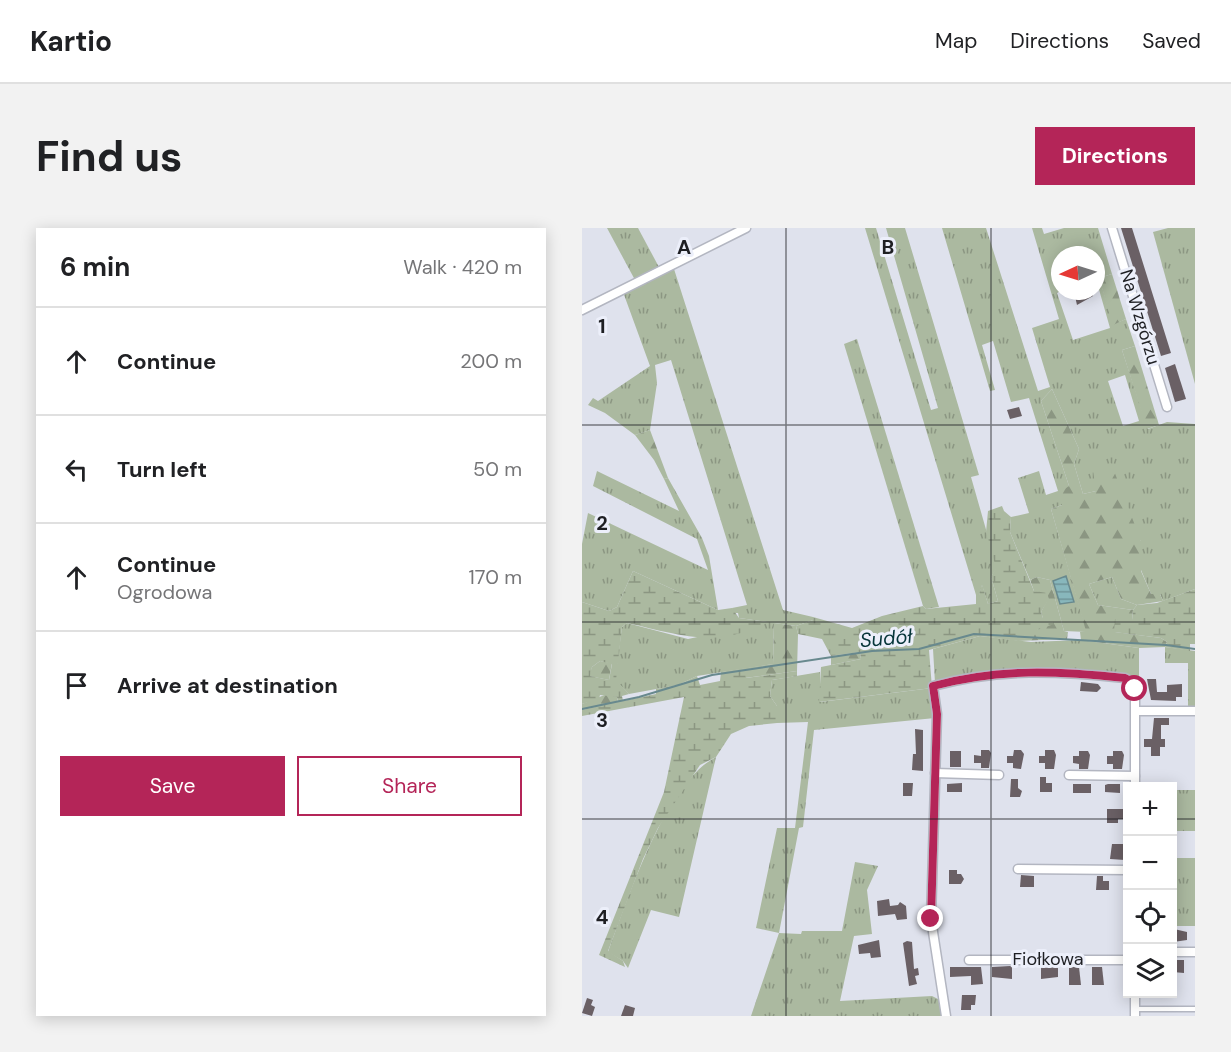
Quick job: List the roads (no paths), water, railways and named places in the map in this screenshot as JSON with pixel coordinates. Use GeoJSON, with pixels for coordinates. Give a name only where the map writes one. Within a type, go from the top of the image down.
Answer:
{"type":"FeatureCollection","features":[{"type":"Feature","properties":{"kind":"street"},"geometry":{"type":"LineString","coordinates":[[582,310],[746,228]]}},
{"type":"Feature","properties":{"kind":"street","name":"Na Wzgórzu"},"geometry":{"type":"LineString","coordinates":[[1112,228],[1167,407]]}},
{"type":"Feature","properties":{"kind":"street"},"geometry":{"type":"LineString","coordinates":[[946,1016],[931,919],[936,740],[933,686],[997,673],[1063,672],[1125,678],[1132,682],[1135,689],[1136,782]]}},
{"type":"Feature","properties":{"kind":"street"},"geometry":{"type":"LineString","coordinates":[[1136,711],[1195,711]]}},
{"type":"Feature","properties":{"kind":"street"},"geometry":{"type":"LineString","coordinates":[[935,773],[999,775]]}},
{"type":"Feature","properties":{"kind":"street"},"geometry":{"type":"LineString","coordinates":[[1069,775],[1136,776]]}},
{"type":"Feature","properties":{"kind":"street"},"geometry":{"type":"LineString","coordinates":[[1018,869],[1123,870]]}},
{"type":"Feature","properties":{"kind":"street"},"geometry":{"type":"LineString","coordinates":[[1177,952],[1195,952]]}},
{"type":"Feature","properties":{"kind":"street","name":"Fiołkowa"},"geometry":{"type":"LineString","coordinates":[[969,960],[1123,960]]}},
{"type":"Feature","properties":{"kind":"lane"},"geometry":{"type":"LineString","coordinates":[[1135,1012],[1195,1009]]}},
{"type":"Feature","properties":{"kind":"water"},"geometry":{"type":"Polygon","coordinates":[[[1066,576],[1074,602],[1060,604],[1053,581],[1066,576]]]}},
{"type":"Feature","properties":{"kind":"waterway","name":"Sudół"},"geometry":{"type":"LineString","coordinates":[[582,709],[639,697],[712,675],[872,651],[919,649],[974,634],[1166,645],[1195,649]]}}]}
